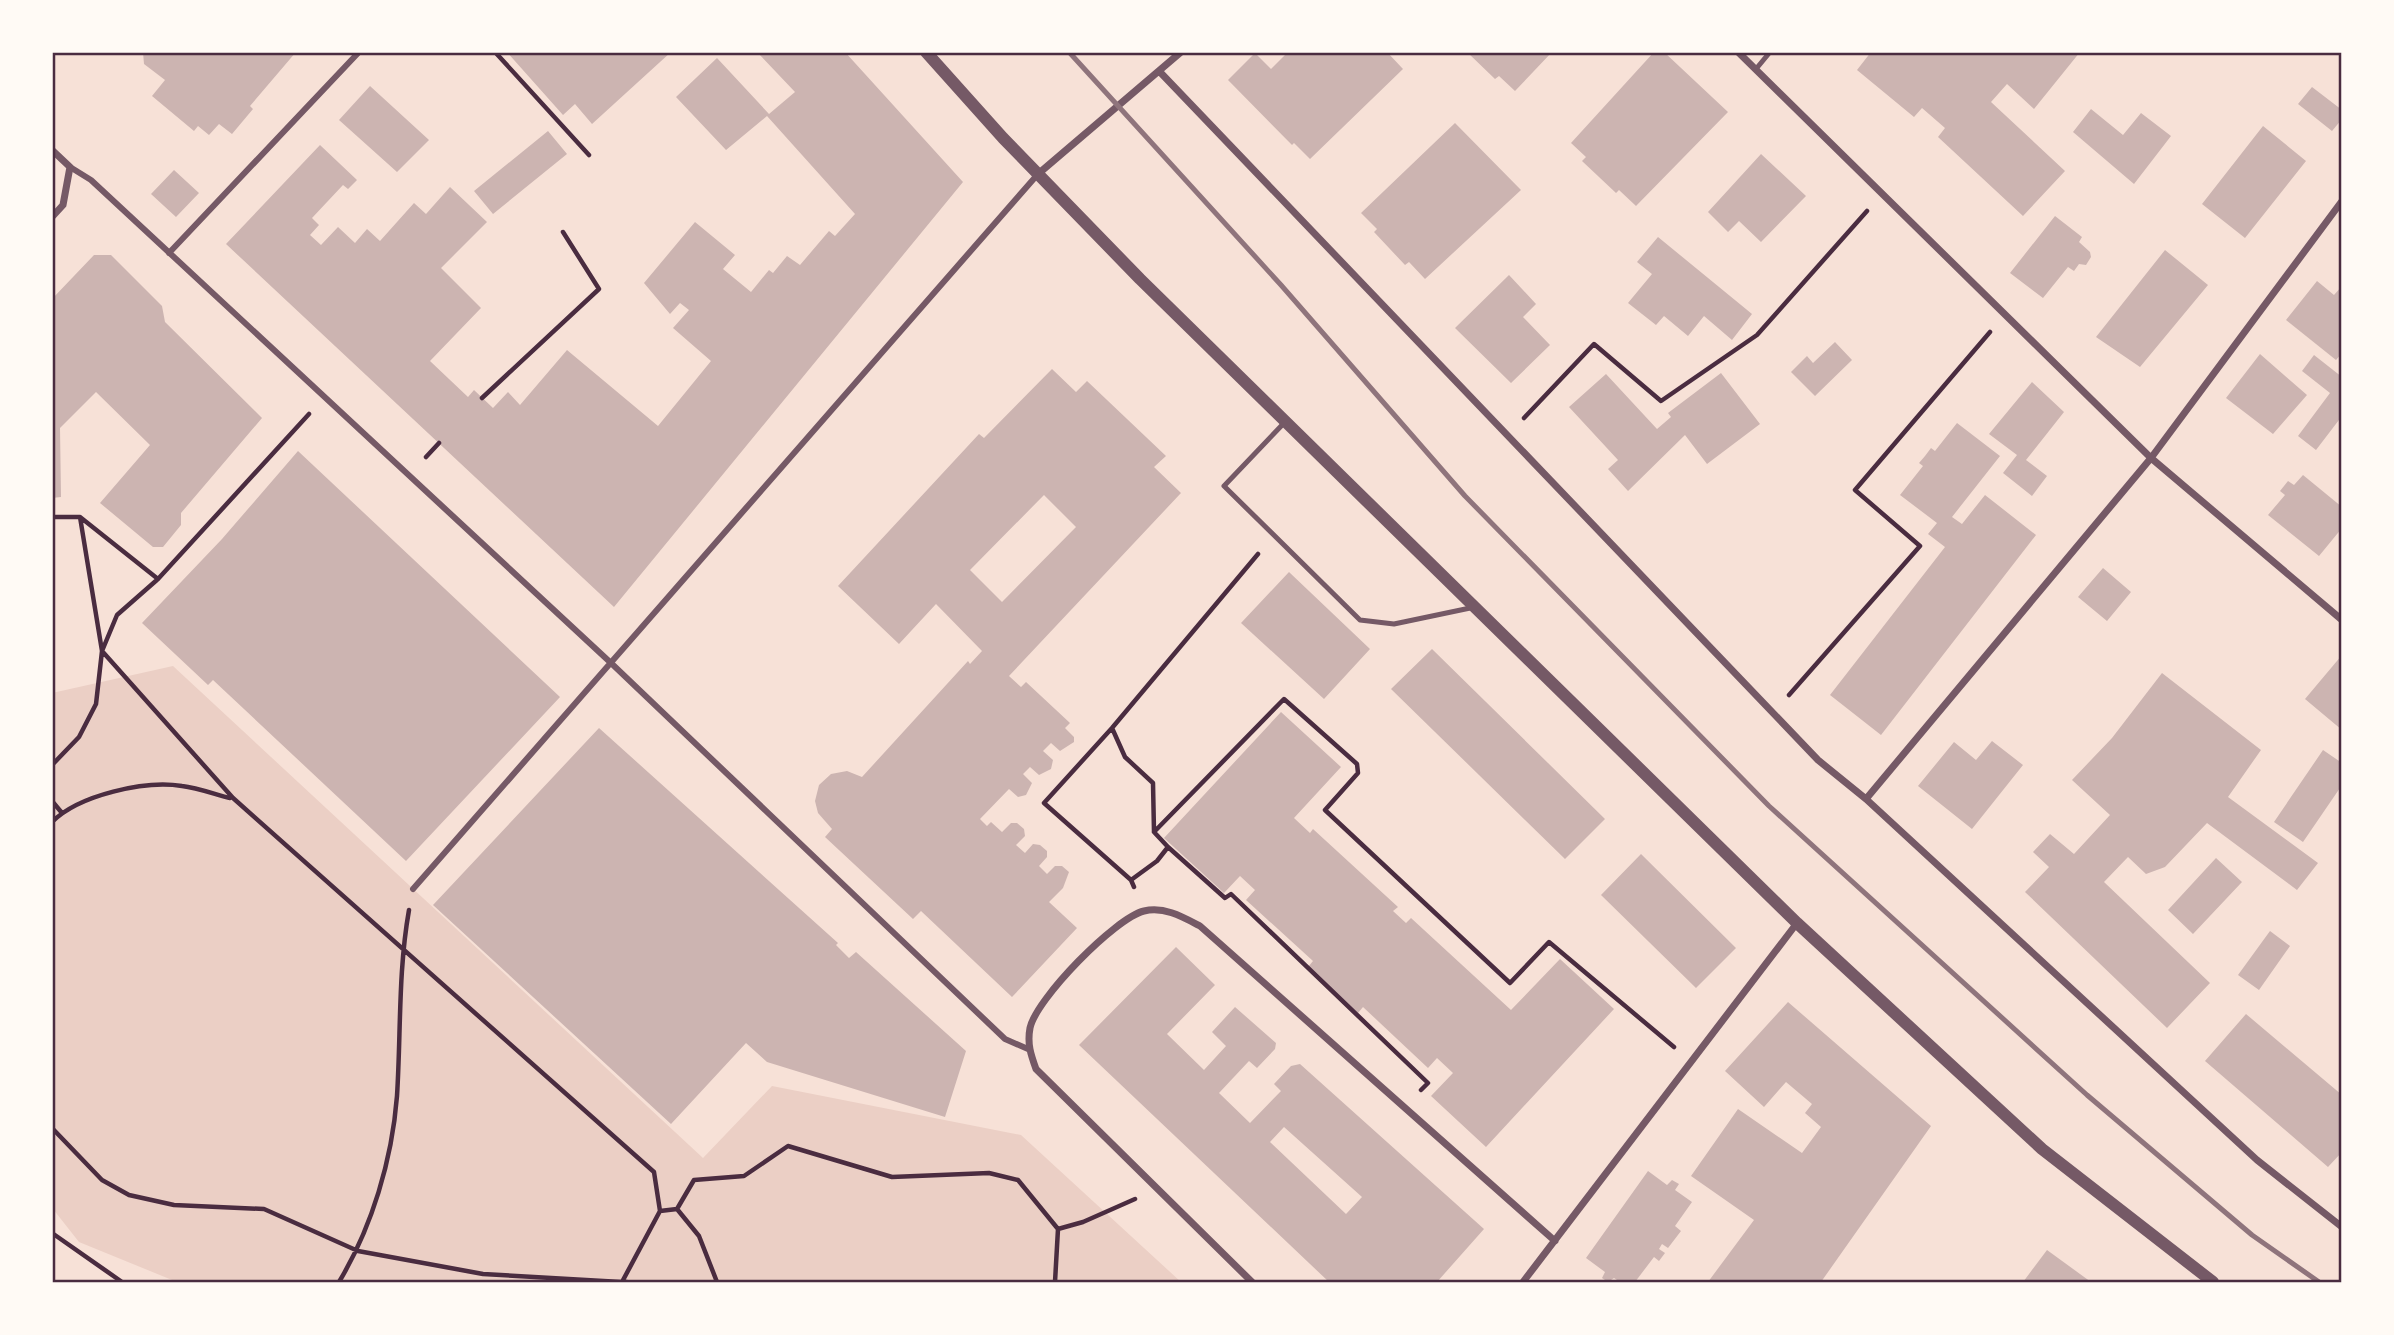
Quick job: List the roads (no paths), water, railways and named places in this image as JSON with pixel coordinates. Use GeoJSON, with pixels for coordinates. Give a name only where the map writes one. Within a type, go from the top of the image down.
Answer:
{"type":"FeatureCollection","features":[{"type":"Feature","properties":{"kind":"street"},"geometry":{"type":"LineString","coordinates":[[926,52],[1038,174],[1140,279],[1287,420],[1797,923],[2042,1149],[2213,1283]]}},
{"type":"Feature","properties":{"kind":"street"},"geometry":{"type":"LineString","coordinates":[[413,889],[1038,174],[1181,52]]}},
{"type":"Feature","properties":{"kind":"street"},"geometry":{"type":"LineString","coordinates":[[1738,52],[2151,458],[2342,620]]}},
{"type":"Feature","properties":{"kind":"street"},"geometry":{"type":"LineString","coordinates":[[169,253],[355,54]]}},
{"type":"Feature","properties":{"kind":"street"},"geometry":{"type":"LineString","coordinates":[[1159,71],[1772,715],[1818,760],[1866,799],[2247,1151],[2342,1227]]}},
{"type":"Feature","properties":{"kind":"street"},"geometry":{"type":"LineString","coordinates":[[52,150],[70,167],[91,180],[611,663],[1005,1039],[1028,1049]]}},
{"type":"Feature","properties":{"kind":"street"},"geometry":{"type":"LineString","coordinates":[[52,217],[64,205],[70,167]]}},
{"type":"Feature","properties":{"kind":"street"},"geometry":{"type":"LineString","coordinates":[[1866,799],[2151,458],[2342,201]]}},
{"type":"Feature","properties":{"kind":"street"},"geometry":{"type":"LineString","coordinates":[[1252,1283],[1036,1069],[1028,1049],[1030,1025],[1043,1002],[1110,931],[1144,911],[1172,912],[1200,926],[1555,1241]]}},
{"type":"Feature","properties":{"kind":"street"},"geometry":{"type":"LineString","coordinates":[[1523,1283],[1797,923]]}},
{"type":"Feature","properties":{"kind":"lane"},"geometry":{"type":"LineString","coordinates":[[1756,69],[1770,52]]}},
{"type":"Feature","properties":{"kind":"lane"},"geometry":{"type":"LineString","coordinates":[[1287,420],[1224,486],[1360,620],[1394,624],[1477,607]]}},
{"type":"Feature","properties":{"kind":"railway"},"geometry":{"type":"LineString","coordinates":[[1069,52],[1281,285],[1465,496],[1769,806],[2087,1095],[2252,1235],[2319,1282]]}}]}
